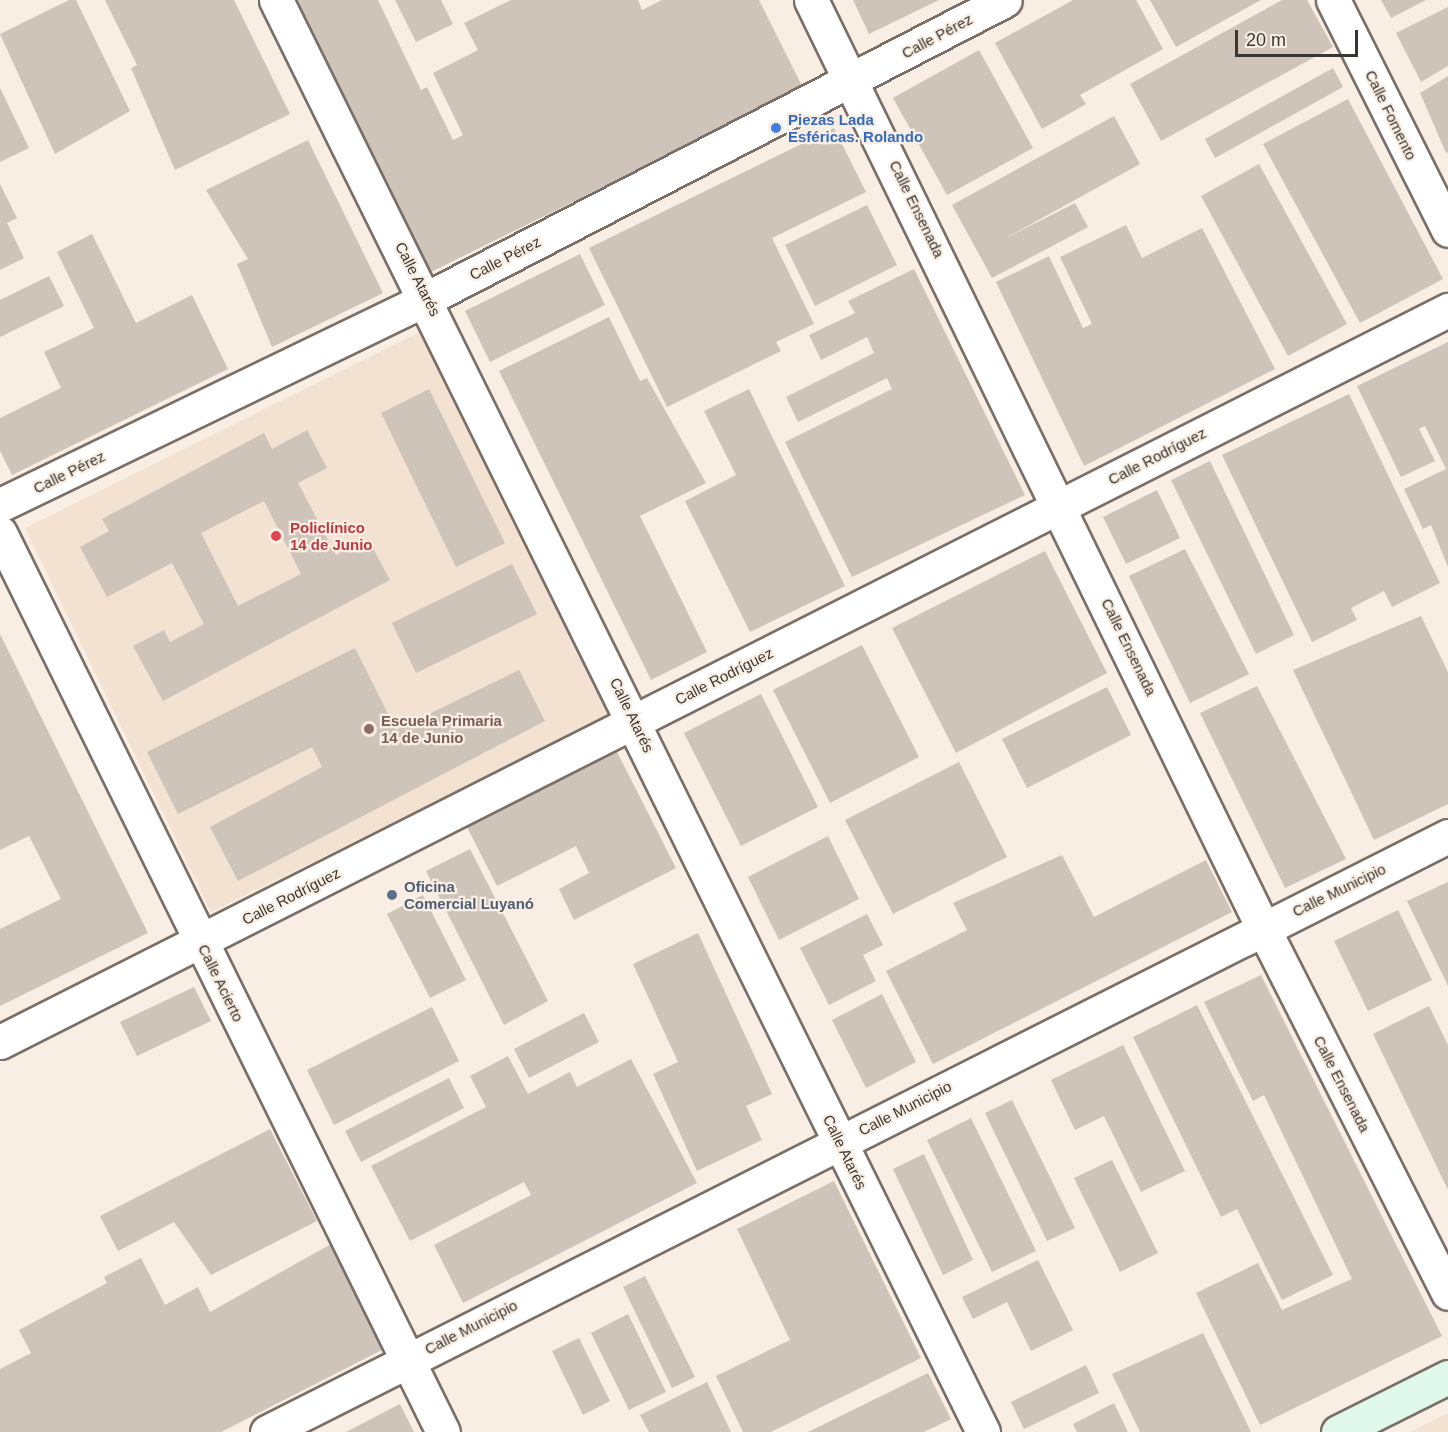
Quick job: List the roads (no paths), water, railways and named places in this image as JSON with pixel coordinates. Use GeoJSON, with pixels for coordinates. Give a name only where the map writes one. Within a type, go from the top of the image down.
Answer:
{"type":"FeatureCollection","features":[{"type":"Feature","properties":{"kind":"street","name":"Calle Atarés"},"geometry":{"type":"LineString","coordinates":[[276,0],[428,298],[983,1432]]}},
{"type":"Feature","properties":{"kind":"street","name":"Calle Ensenada"},"geometry":{"type":"LineString","coordinates":[[811,0],[854,80],[1061,505],[1263,928],[1448,1293]]}},
{"type":"Feature","properties":{"kind":"street","name":"Calle Pérez"},"geometry":{"type":"LineString","coordinates":[[0,505],[428,298],[1005,0]]}},
{"type":"Feature","properties":{"kind":"street","name":"Calle Fomento"},"geometry":{"type":"LineString","coordinates":[[1334,0],[1448,230]]}},
{"type":"Feature","properties":{"kind":"street","name":"Calle Rodríguez"},"geometry":{"type":"LineString","coordinates":[[0,1042],[1448,310]]}},
{"type":"Feature","properties":{"kind":"street","name":"Calle Acierto"},"geometry":{"type":"LineString","coordinates":[[0,533],[443,1432]]}},
{"type":"Feature","properties":{"kind":"street","name":"Calle Municipio"},"geometry":{"type":"LineString","coordinates":[[267,1432],[406,1359],[1448,836]]}},
{"type":"Feature","properties":{"kind":"street"},"geometry":{"type":"LineString","coordinates":[[1338,1432],[1448,1377]]}},
{"type":"Feature","properties":{"kind":"place","name":"Piezas Lada Esféricas. Rolando"},"geometry":{"type":"Point","coordinates":[776,128]}},
{"type":"Feature","properties":{"kind":"place","name":"Policlínico 14 de Junio"},"geometry":{"type":"Point","coordinates":[276,536]}},
{"type":"Feature","properties":{"kind":"place","name":"Escuela Primaria 14 de Junio"},"geometry":{"type":"Point","coordinates":[369,729]}},
{"type":"Feature","properties":{"kind":"place","name":"Oficina Comercial Luyanó"},"geometry":{"type":"Point","coordinates":[392,895]}}]}
